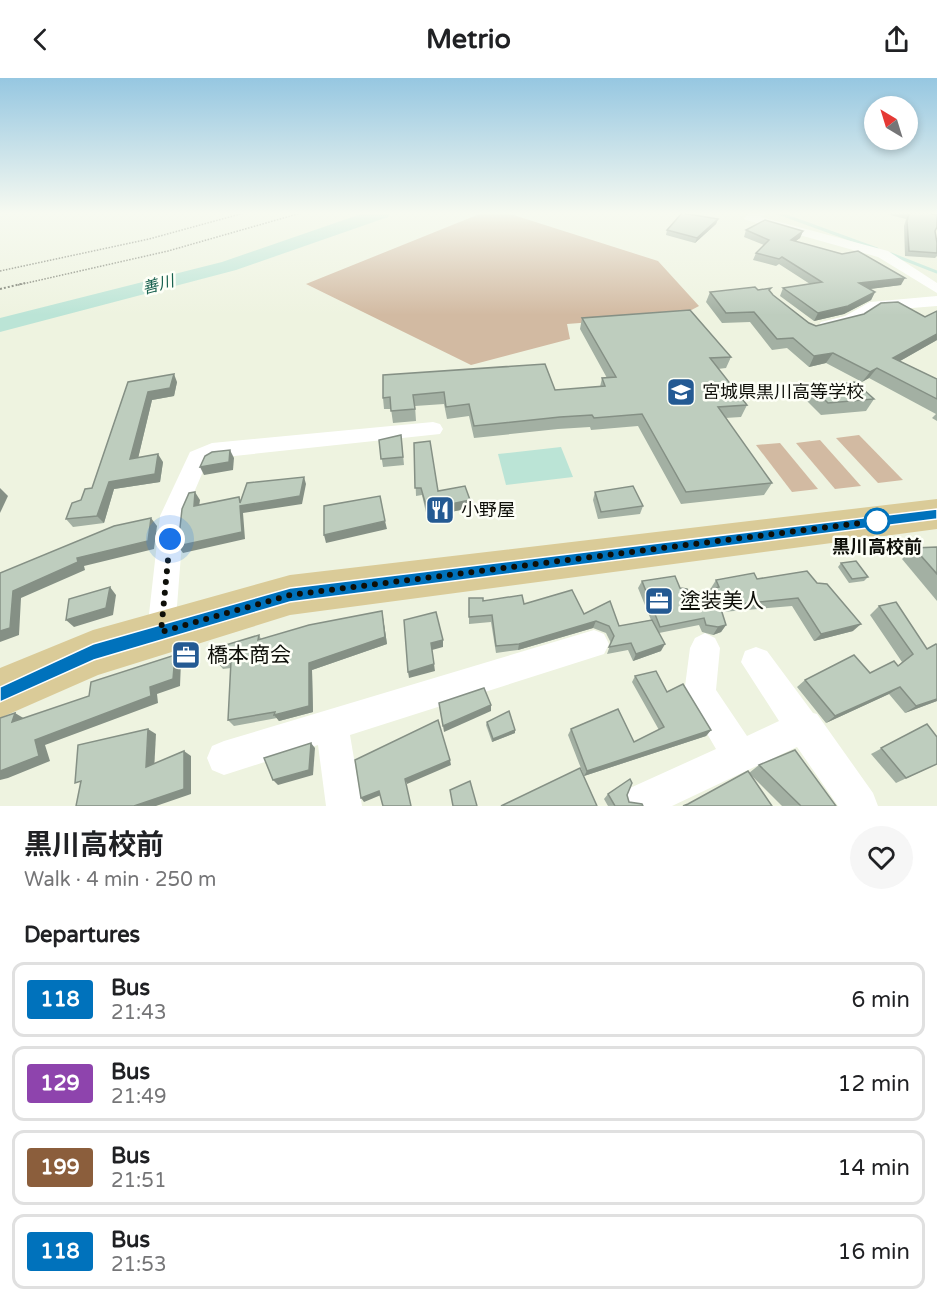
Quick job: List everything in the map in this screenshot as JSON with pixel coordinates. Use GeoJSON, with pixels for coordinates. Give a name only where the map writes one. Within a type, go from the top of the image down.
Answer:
{"type":"FeatureCollection","features":[{"type":"Feature","properties":{"kind":"main road"},"geometry":{"type":"LineString","coordinates":[[0,693],[93,652],[290,595],[937,514]]}},
{"type":"Feature","properties":{"kind":"street"},"geometry":{"type":"LineString","coordinates":[[857,247],[883,254],[937,289]]}},
{"type":"Feature","properties":{"kind":"street"},"geometry":{"type":"LineString","coordinates":[[811,329],[851,319],[870,307],[937,301]]}},
{"type":"Feature","properties":{"kind":"street"},"geometry":{"type":"LineString","coordinates":[[161,632],[172,516],[198,458],[212,451],[433,429]]}},
{"type":"Feature","properties":{"kind":"street"},"geometry":{"type":"LineString","coordinates":[[224,758],[594,644]]}},
{"type":"Feature","properties":{"kind":"street"},"geometry":{"type":"LineString","coordinates":[[705,648],[700,694],[740,756]]}},
{"type":"Feature","properties":{"kind":"street"},"geometry":{"type":"LineString","coordinates":[[756,662],[805,726],[860,806]]}},
{"type":"Feature","properties":{"kind":"street"},"geometry":{"type":"LineString","coordinates":[[332,724],[344,806]]}},
{"type":"Feature","properties":{"kind":"street"},"geometry":{"type":"LineString","coordinates":[[643,801],[805,726]]}},
{"type":"Feature","properties":{"kind":"path"},"geometry":{"type":"LineString","coordinates":[[0,271],[112,247]]}},
{"type":"Feature","properties":{"kind":"path"},"geometry":{"type":"LineString","coordinates":[[0,289],[182,247]]}},
{"type":"Feature","properties":{"kind":"shaded area"},"geometry":{"type":"Polygon","coordinates":[[[398,247],[614,247],[658,261],[699,306],[682,315],[567,324],[570,339],[471,365],[306,284],[398,247]]]}},
{"type":"Feature","properties":{"kind":"shaded area"},"geometry":{"type":"Polygon","coordinates":[[[859,435],[903,480],[878,483],[836,438],[859,435]]]}},
{"type":"Feature","properties":{"kind":"shaded area"},"geometry":{"type":"Polygon","coordinates":[[[820,440],[861,486],[835,489],[796,443],[820,440]]]}},
{"type":"Feature","properties":{"kind":"shaded area"},"geometry":{"type":"Polygon","coordinates":[[[780,443],[818,489],[792,492],[756,445],[780,443]]]}},
{"type":"Feature","properties":{"kind":"water"},"geometry":{"type":"Polygon","coordinates":[[[561,447],[573,477],[506,485],[498,454],[561,447]]]}},
{"type":"Feature","properties":{"kind":"building"},"geometry":{"type":"Polygon","coordinates":[[[762,247],[816,247],[842,254],[858,251],[905,278],[859,283],[875,292],[848,306],[818,313],[783,288],[822,282],[782,257],[779,259],[756,253],[762,247]]]}},
{"type":"Feature","properties":{"kind":"building"},"geometry":{"type":"Polygon","coordinates":[[[909,247],[937,247],[937,253],[909,251],[909,247]]]}},
{"type":"Feature","properties":{"kind":"building"},"geometry":{"type":"Polygon","coordinates":[[[755,287],[758,290],[771,288],[769,290],[773,295],[816,326],[864,314],[881,303],[898,302],[925,317],[937,311],[937,334],[893,358],[937,379],[937,399],[877,368],[870,372],[833,353],[814,356],[793,338],[777,339],[754,312],[726,313],[710,292],[755,287]]]}},
{"type":"Feature","properties":{"kind":"building"},"geometry":{"type":"Polygon","coordinates":[[[690,310],[731,357],[710,358],[747,405],[718,407],[772,483],[686,492],[642,414],[594,418],[592,415],[560,417],[474,426],[469,404],[446,407],[444,392],[413,395],[415,409],[391,411],[390,397],[383,398],[383,375],[545,364],[555,390],[605,386],[602,378],[616,377],[582,318],[690,310]]]}},
{"type":"Feature","properties":{"kind":"building"},"geometry":{"type":"Polygon","coordinates":[[[174,374],[170,388],[148,392],[130,459],[158,454],[155,474],[109,482],[97,516],[66,519],[72,503],[81,500],[85,489],[92,488],[128,382],[174,374]]]}},
{"type":"Feature","properties":{"kind":"building"},"geometry":{"type":"Polygon","coordinates":[[[855,382],[874,399],[828,403],[811,386],[855,382]]]}},
{"type":"Feature","properties":{"kind":"building"},"geometry":{"type":"Polygon","coordinates":[[[401,435],[403,457],[381,459],[379,440],[401,435]]]}},
{"type":"Feature","properties":{"kind":"building"},"geometry":{"type":"Polygon","coordinates":[[[430,441],[438,491],[465,486],[470,500],[427,509],[421,488],[415,488],[414,443],[430,441]]]}},
{"type":"Feature","properties":{"kind":"building"},"geometry":{"type":"Polygon","coordinates":[[[230,450],[229,462],[200,467],[205,456],[212,452],[230,450]]]}},
{"type":"Feature","properties":{"kind":"building"},"geometry":{"type":"Polygon","coordinates":[[[304,477],[300,496],[240,506],[242,532],[178,546],[182,509],[189,493],[195,492],[194,506],[239,497],[240,503],[247,483],[304,477]]]}},
{"type":"Feature","properties":{"kind":"building"},"geometry":{"type":"Polygon","coordinates":[[[633,486],[643,506],[601,512],[595,492],[633,486]]]}},
{"type":"Feature","properties":{"kind":"building"},"geometry":{"type":"Polygon","coordinates":[[[380,496],[385,521],[324,535],[324,506],[380,496]]]}},
{"type":"Feature","properties":{"kind":"building"},"geometry":{"type":"Polygon","coordinates":[[[151,518],[148,541],[77,558],[78,562],[13,591],[10,628],[0,631],[0,573],[114,526],[151,518]]]}},
{"type":"Feature","properties":{"kind":"building"},"geometry":{"type":"Polygon","coordinates":[[[937,547],[937,574],[914,548],[937,547]]]}},
{"type":"Feature","properties":{"kind":"building"},"geometry":{"type":"Polygon","coordinates":[[[856,561],[868,577],[852,579],[841,563],[856,561]]]}},
{"type":"Feature","properties":{"kind":"building"},"geometry":{"type":"Polygon","coordinates":[[[807,571],[817,583],[827,584],[861,624],[821,634],[798,598],[720,606],[726,625],[718,627],[706,625],[704,618],[660,627],[642,581],[675,576],[680,588],[687,589],[690,595],[719,587],[716,580],[754,573],[757,579],[807,571]]]}},
{"type":"Feature","properties":{"kind":"building"},"geometry":{"type":"Polygon","coordinates":[[[110,587],[106,608],[66,620],[69,599],[110,587]]]}},
{"type":"Feature","properties":{"kind":"building"},"geometry":{"type":"Polygon","coordinates":[[[572,590],[584,614],[610,601],[619,626],[652,620],[665,644],[636,654],[631,643],[609,647],[614,636],[609,626],[596,621],[519,644],[496,646],[492,615],[469,617],[469,598],[483,598],[483,601],[522,595],[524,604],[572,590]]]}},
{"type":"Feature","properties":{"kind":"building"},"geometry":{"type":"Polygon","coordinates":[[[896,602],[927,649],[937,645],[937,699],[916,706],[900,687],[835,716],[805,680],[854,655],[870,673],[894,661],[898,666],[913,654],[879,606],[896,602]]]}},
{"type":"Feature","properties":{"kind":"building"},"geometry":{"type":"Polygon","coordinates":[[[382,611],[385,637],[309,663],[309,706],[274,715],[275,712],[228,720],[231,661],[217,662],[219,647],[259,635],[258,640],[309,625],[382,611]]]}},
{"type":"Feature","properties":{"kind":"building"},"geometry":{"type":"Polygon","coordinates":[[[436,612],[443,640],[431,643],[434,664],[408,672],[404,620],[436,612]]]}},
{"type":"Feature","properties":{"kind":"building"},"geometry":{"type":"Polygon","coordinates":[[[175,655],[173,679],[150,687],[151,696],[35,740],[39,756],[0,771],[0,718],[15,713],[12,722],[89,696],[91,682],[175,655]]]}},
{"type":"Feature","properties":{"kind":"building"},"geometry":{"type":"Polygon","coordinates":[[[656,671],[667,692],[683,684],[711,730],[587,771],[571,729],[618,709],[634,742],[664,727],[635,676],[656,671]]]}},
{"type":"Feature","properties":{"kind":"building"},"geometry":{"type":"Polygon","coordinates":[[[484,688],[491,705],[443,726],[439,703],[484,688]]]}},
{"type":"Feature","properties":{"kind":"building"},"geometry":{"type":"Polygon","coordinates":[[[509,711],[515,730],[493,739],[487,722],[509,711]]]}},
{"type":"Feature","properties":{"kind":"building"},"geometry":{"type":"Polygon","coordinates":[[[438,720],[450,760],[405,779],[411,806],[383,806],[379,791],[361,798],[355,760],[438,720]]]}},
{"type":"Feature","properties":{"kind":"building"},"geometry":{"type":"Polygon","coordinates":[[[927,724],[937,737],[937,764],[906,778],[881,748],[927,724]]]}},
{"type":"Feature","properties":{"kind":"building"},"geometry":{"type":"Polygon","coordinates":[[[148,729],[146,767],[184,751],[184,789],[134,806],[76,806],[81,781],[75,783],[78,745],[148,729]]]}},
{"type":"Feature","properties":{"kind":"building"},"geometry":{"type":"Polygon","coordinates":[[[311,743],[309,770],[273,780],[264,758],[311,743]]]}},
{"type":"Feature","properties":{"kind":"building"},"geometry":{"type":"Polygon","coordinates":[[[795,750],[836,806],[801,806],[759,765],[795,750]]]}},
{"type":"Feature","properties":{"kind":"building"},"geometry":{"type":"Polygon","coordinates":[[[580,768],[597,806],[501,806],[580,768]]]}},
{"type":"Feature","properties":{"kind":"building"},"geometry":{"type":"Polygon","coordinates":[[[748,771],[772,806],[683,806],[688,804],[748,771]]]}},
{"type":"Feature","properties":{"kind":"building"},"geometry":{"type":"Polygon","coordinates":[[[630,779],[632,783],[627,795],[629,802],[643,806],[615,806],[608,794],[630,779]]]}},
{"type":"Feature","properties":{"kind":"building"},"geometry":{"type":"Polygon","coordinates":[[[470,781],[477,806],[453,806],[450,790],[470,781]]]}},
{"type":"Feature","properties":{"kind":"waterway","name":"善川"},"geometry":{"type":"LineString","coordinates":[[0,325],[229,266],[284,247]]}},
{"type":"Feature","properties":{"kind":"waterway"},"geometry":{"type":"LineString","coordinates":[[871,247],[877,249]]}},
{"type":"Feature","properties":{"kind":"waterway"},"geometry":{"type":"LineString","coordinates":[[891,254],[937,272]]}},
{"type":"Feature","properties":{"kind":"bus line","name":"118"},"geometry":{"type":"LineString","coordinates":[[0,693],[93,652],[290,595],[937,514]]}},
{"type":"Feature","properties":{"kind":"place","name":"宮城県黒川高等学校"},"geometry":{"type":"Point","coordinates":[681,392]}},
{"type":"Feature","properties":{"kind":"place","name":"小野屋"},"geometry":{"type":"Point","coordinates":[440,510]}},
{"type":"Feature","properties":{"kind":"place","name":"黒川高校前"},"geometry":{"type":"Point","coordinates":[877,521]}},
{"type":"Feature","properties":{"kind":"place","name":"塗装美人"},"geometry":{"type":"Point","coordinates":[659,601]}},
{"type":"Feature","properties":{"kind":"place","name":"橋本商会"},"geometry":{"type":"Point","coordinates":[186,655]}},
{"type":"Feature","properties":{"kind":"route"},"geometry":{"type":"LineString","coordinates":[[170,539],[161,632],[290,595],[877,521]]}}]}
